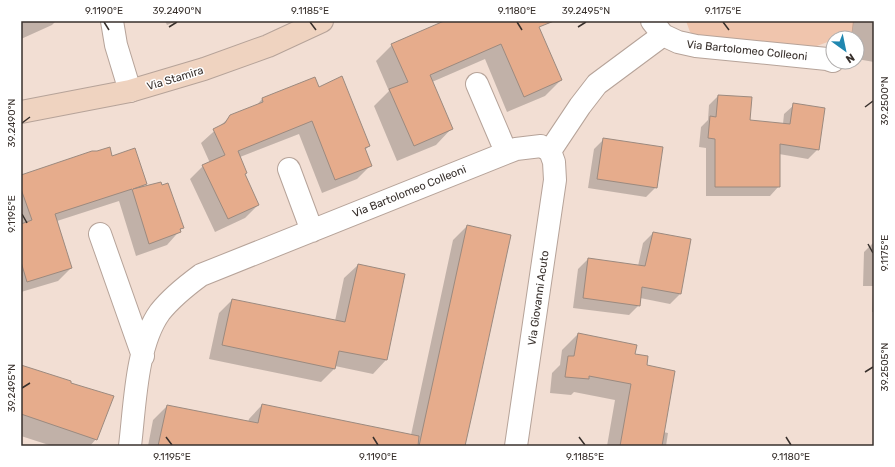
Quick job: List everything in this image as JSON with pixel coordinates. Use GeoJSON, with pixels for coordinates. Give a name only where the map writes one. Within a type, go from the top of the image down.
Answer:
{"type":"FeatureCollection","features":[{"type":"Feature","properties":{"kind":"street"},"geometry":{"type":"LineString","coordinates":[[112,21],[116,45],[130,91]]}},
{"type":"Feature","properties":{"kind":"street","name":"Via Stamira"},"geometry":{"type":"LineString","coordinates":[[21,112],[130,91],[204,69],[268,46],[322,21]]}},
{"type":"Feature","properties":{"kind":"street","name":"Via Bartolomeo Colleoni"},"geometry":{"type":"LineString","coordinates":[[130,446],[138,379],[146,338],[160,312],[179,291],[202,275],[506,152],[516,149],[541,146],[550,151],[580,106],[597,84],[657,28],[678,42],[696,46],[825,59]]}},
{"type":"Feature","properties":{"kind":"street"},"geometry":{"type":"LineString","coordinates":[[476,84],[506,152]]}},
{"type":"Feature","properties":{"kind":"street","name":"Via Giovanni Acuto"},"geometry":{"type":"LineString","coordinates":[[516,446],[555,180],[554,162],[550,151]]}},
{"type":"Feature","properties":{"kind":"street"},"geometry":{"type":"LineString","coordinates":[[289,169],[312,231]]}},
{"type":"Feature","properties":{"kind":"street"},"geometry":{"type":"LineString","coordinates":[[100,234],[143,356]]}},
{"type":"Feature","properties":{"kind":"shaded area"},"geometry":{"type":"Polygon","coordinates":[[[686,21],[854,21],[852,30],[825,30],[825,43],[806,50],[699,39],[690,32],[686,21]]]}},
{"type":"Feature","properties":{"kind":"building"},"geometry":{"type":"Polygon","coordinates":[[[444,21],[554,21],[539,27],[562,80],[524,97],[501,44],[430,75],[453,129],[414,146],[389,89],[408,82],[391,44],[444,21]]]}},
{"type":"Feature","properties":{"kind":"building"},"geometry":{"type":"Polygon","coordinates":[[[342,76],[370,146],[365,148],[372,166],[335,180],[312,121],[238,151],[247,173],[245,174],[259,205],[228,219],[202,165],[225,155],[213,129],[225,123],[230,115],[263,102],[262,98],[315,77],[319,87],[342,76]]]}},
{"type":"Feature","properties":{"kind":"building"},"geometry":{"type":"Polygon","coordinates":[[[718,95],[752,97],[750,120],[790,124],[793,103],[825,108],[819,150],[780,144],[780,187],[715,187],[715,139],[708,138],[710,116],[716,117],[718,95]]]}},
{"type":"Feature","properties":{"kind":"building"},"geometry":{"type":"Polygon","coordinates":[[[603,138],[663,147],[657,188],[597,179],[603,138]]]}},
{"type":"Feature","properties":{"kind":"building"},"geometry":{"type":"Polygon","coordinates":[[[110,147],[112,156],[135,148],[147,184],[133,189],[161,182],[162,185],[168,183],[184,228],[180,229],[181,232],[149,244],[132,189],[55,214],[72,268],[27,282],[21,262],[21,224],[32,220],[21,189],[21,175],[92,151],[110,147]]]}},
{"type":"Feature","properties":{"kind":"building"},"geometry":{"type":"Polygon","coordinates":[[[467,225],[511,235],[476,397],[465,446],[419,446],[467,225]]]}},
{"type":"Feature","properties":{"kind":"building"},"geometry":{"type":"Polygon","coordinates":[[[653,232],[691,239],[681,294],[642,287],[640,306],[583,298],[588,258],[645,266],[653,232]]]}},
{"type":"Feature","properties":{"kind":"building"},"geometry":{"type":"Polygon","coordinates":[[[358,264],[405,274],[387,360],[339,351],[335,369],[222,345],[232,299],[345,322],[358,264]]]}},
{"type":"Feature","properties":{"kind":"building"},"geometry":{"type":"Polygon","coordinates":[[[578,333],[637,345],[635,354],[648,356],[647,365],[675,371],[662,446],[620,446],[631,384],[589,376],[589,379],[565,377],[568,356],[574,356],[578,333]]]}},
{"type":"Feature","properties":{"kind":"building"},"geometry":{"type":"Polygon","coordinates":[[[21,365],[71,381],[71,383],[114,396],[97,440],[21,414],[21,365]]]}},
{"type":"Feature","properties":{"kind":"building"},"geometry":{"type":"Polygon","coordinates":[[[262,404],[419,436],[418,446],[158,446],[167,405],[258,423],[262,404]]]}}]}
